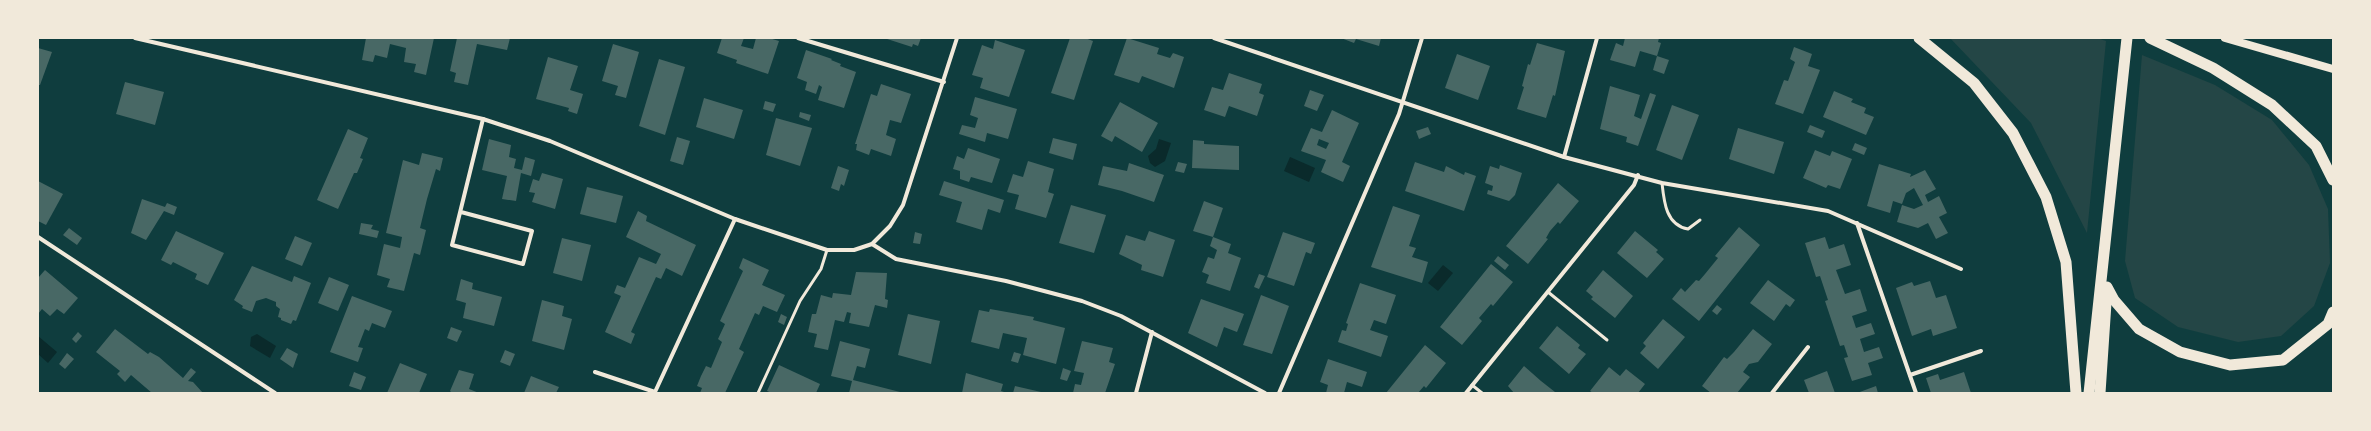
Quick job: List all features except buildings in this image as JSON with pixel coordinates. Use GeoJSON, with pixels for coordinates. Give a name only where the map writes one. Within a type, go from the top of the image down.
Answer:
{"type":"FeatureCollection","features":[{"type":"Feature","properties":{"kind":"highway"},"geometry":{"type":"LineString","coordinates":[[1919,38],[1974,83],[2013,134],[2046,197],[2066,262],[2076,393]]}},
{"type":"Feature","properties":{"kind":"highway"},"geometry":{"type":"LineString","coordinates":[[2089,393],[2127,38]]}},
{"type":"Feature","properties":{"kind":"highway"},"geometry":{"type":"LineString","coordinates":[[2150,38],[2213,68],[2272,105],[2316,146],[2333,180]]}},
{"type":"Feature","properties":{"kind":"highway"},"geometry":{"type":"LineString","coordinates":[[2100,393],[2107,288],[2105,250]]}},
{"type":"Feature","properties":{"kind":"highway"},"geometry":{"type":"LineString","coordinates":[[2107,288],[2114,300],[2138,329],[2180,352],[2230,365],[2283,360],[2328,324],[2333,312]]}},
{"type":"Feature","properties":{"kind":"main road"},"geometry":{"type":"LineString","coordinates":[[2225,38],[2333,69]]}},
{"type":"Feature","properties":{"kind":"street"},"geometry":{"type":"LineString","coordinates":[[135,38],[483,119],[550,141],[735,219],[827,250],[854,250],[872,244],[890,226],[903,205],[957,38]]}},
{"type":"Feature","properties":{"kind":"street"},"geometry":{"type":"LineString","coordinates":[[798,38],[944,82]]}},
{"type":"Feature","properties":{"kind":"street"},"geometry":{"type":"LineString","coordinates":[[1214,38],[1564,157],[1662,182],[1828,211],[1961,270]]}},
{"type":"Feature","properties":{"kind":"street"},"geometry":{"type":"LineString","coordinates":[[1279,393],[1399,114],[1422,38]]}},
{"type":"Feature","properties":{"kind":"street"},"geometry":{"type":"LineString","coordinates":[[1564,157],[1597,38]]}},
{"type":"Feature","properties":{"kind":"street"},"geometry":{"type":"LineString","coordinates":[[461,212],[532,231],[523,264],[452,245],[483,119]]}},
{"type":"Feature","properties":{"kind":"street"},"geometry":{"type":"LineString","coordinates":[[1466,393],[1634,185],[1638,176]]}},
{"type":"Feature","properties":{"kind":"street"},"geometry":{"type":"LineString","coordinates":[[595,372],[655,392],[735,219]]}},
{"type":"Feature","properties":{"kind":"street"},"geometry":{"type":"LineString","coordinates":[[1857,223],[1916,393]]}},
{"type":"Feature","properties":{"kind":"street"},"geometry":{"type":"LineString","coordinates":[[38,237],[275,393]]}},
{"type":"Feature","properties":{"kind":"street"},"geometry":{"type":"LineString","coordinates":[[872,244],[884,254],[896,259],[1006,281],[1082,301],[1121,316],[1265,393]]}},
{"type":"Feature","properties":{"kind":"street"},"geometry":{"type":"LineString","coordinates":[[1136,393],[1152,332]]}},
{"type":"Feature","properties":{"kind":"street"},"geometry":{"type":"LineString","coordinates":[[1772,393],[1808,347]]}},
{"type":"Feature","properties":{"kind":"street"},"geometry":{"type":"LineString","coordinates":[[1910,375],[1981,351]]}},
{"type":"Feature","properties":{"kind":"lane"},"geometry":{"type":"LineString","coordinates":[[1662,182],[1664,200],[1673,223],[1680,228],[1688,229],[1700,220]]}},
{"type":"Feature","properties":{"kind":"lane"},"geometry":{"type":"LineString","coordinates":[[758,393],[800,301],[821,269],[827,250]]}},
{"type":"Feature","properties":{"kind":"lane"},"geometry":{"type":"LineString","coordinates":[[1548,292],[1607,340]]}},
{"type":"Feature","properties":{"kind":"lane"},"geometry":{"type":"LineString","coordinates":[[1472,385],[1482,393]]}},
{"type":"Feature","properties":{"kind":"shaded area"},"geometry":{"type":"Polygon","coordinates":[[[1950,38],[2097,38],[2106,41],[2087,233],[2031,123],[1950,38]]]}},
{"type":"Feature","properties":{"kind":"shaded area"},"geometry":{"type":"Polygon","coordinates":[[[2142,55],[2215,85],[2272,120],[2309,165],[2328,209],[2330,263],[2314,306],[2281,336],[2238,342],[2178,327],[2135,298],[2125,261],[2142,55]]]}},
{"type":"Feature","properties":{"kind":"shaded area"},"geometry":{"type":"Polygon","coordinates":[[[1159,139],[1171,143],[1165,161],[1155,167],[1150,163],[1148,156],[1156,149],[1159,139]]]}},
{"type":"Feature","properties":{"kind":"shaded area"},"geometry":{"type":"Polygon","coordinates":[[[1290,157],[1315,168],[1309,182],[1284,171],[1290,157]]]}},
{"type":"Feature","properties":{"kind":"shaded area"},"geometry":{"type":"Polygon","coordinates":[[[1443,265],[1453,273],[1438,291],[1428,283],[1443,265]]]}},
{"type":"Feature","properties":{"kind":"shaded area"},"geometry":{"type":"Polygon","coordinates":[[[257,334],[276,346],[270,358],[250,346],[251,337],[257,334]]]}},
{"type":"Feature","properties":{"kind":"shaded area"},"geometry":{"type":"Polygon","coordinates":[[[38,336],[57,352],[48,363],[38,354],[38,336]]]}}]}
